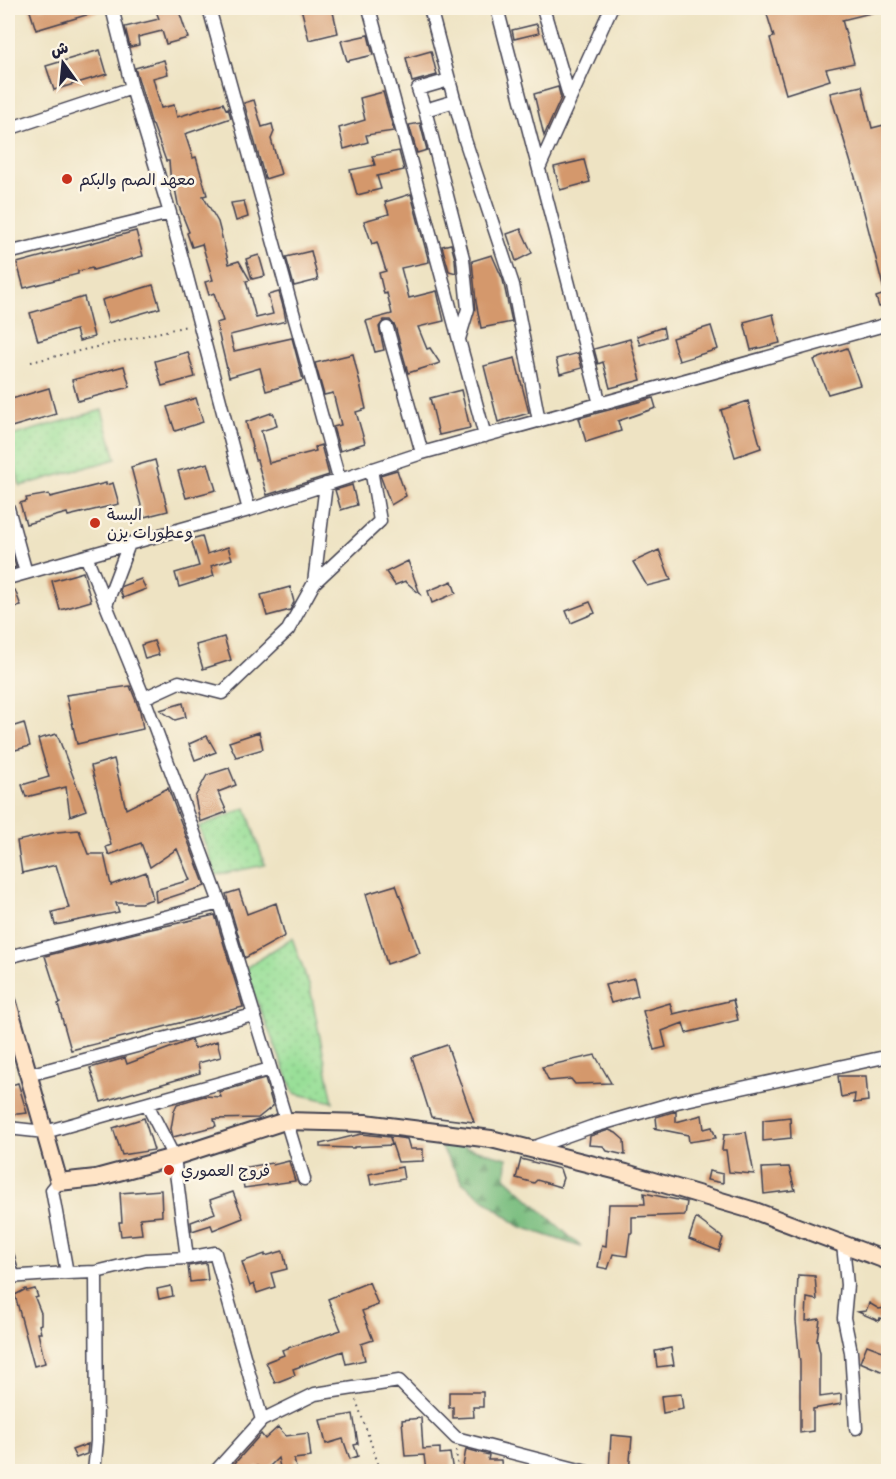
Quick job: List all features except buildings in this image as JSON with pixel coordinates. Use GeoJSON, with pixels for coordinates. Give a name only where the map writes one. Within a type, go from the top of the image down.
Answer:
{"type":"FeatureCollection","features":[{"type":"Feature","properties":{"kind":"street"},"geometry":{"type":"LineString","coordinates":[[112,8],[132,88],[170,213],[249,510]]}},
{"type":"Feature","properties":{"kind":"street"},"geometry":{"type":"LineString","coordinates":[[209,8],[339,479]]}},
{"type":"Feature","properties":{"kind":"street"},"geometry":{"type":"LineString","coordinates":[[369,8],[485,436]]}},
{"type":"Feature","properties":{"kind":"street"},"geometry":{"type":"LineString","coordinates":[[430,8],[465,140],[513,285],[539,421]]}},
{"type":"Feature","properties":{"kind":"street"},"geometry":{"type":"LineString","coordinates":[[496,8],[600,404]]}},
{"type":"Feature","properties":{"kind":"street"},"geometry":{"type":"LineString","coordinates":[[543,8],[570,99]]}},
{"type":"Feature","properties":{"kind":"street"},"geometry":{"type":"LineString","coordinates":[[539,168],[610,8]]}},
{"type":"Feature","properties":{"kind":"street"},"geometry":{"type":"LineString","coordinates":[[449,80],[417,89],[425,110],[464,258],[468,309],[459,340]]}},
{"type":"Feature","properties":{"kind":"street"},"geometry":{"type":"LineString","coordinates":[[8,129],[132,88]]}},
{"type":"Feature","properties":{"kind":"street"},"geometry":{"type":"LineString","coordinates":[[425,110],[455,101]]}},
{"type":"Feature","properties":{"kind":"street"},"geometry":{"type":"LineString","coordinates":[[8,253],[170,213]]}},
{"type":"Feature","properties":{"kind":"street"},"geometry":{"type":"LineString","coordinates":[[8,578],[249,510],[422,453],[888,324]]}},
{"type":"Feature","properties":{"kind":"street"},"geometry":{"type":"LineString","coordinates":[[387,328],[422,453]]}},
{"type":"Feature","properties":{"kind":"street"},"geometry":{"type":"LineString","coordinates":[[144,698],[179,682],[222,693],[288,630],[314,583],[380,520],[371,469]]}},
{"type":"Feature","properties":{"kind":"street"},"geometry":{"type":"LineString","coordinates":[[314,583],[326,484]]}},
{"type":"Feature","properties":{"kind":"street"},"geometry":{"type":"LineString","coordinates":[[8,508],[26,573]]}},
{"type":"Feature","properties":{"kind":"street"},"geometry":{"type":"LineString","coordinates":[[106,605],[129,544]]}},
{"type":"Feature","properties":{"kind":"street"},"geometry":{"type":"LineString","coordinates":[[86,556],[144,698],[220,903],[304,1179]]}},
{"type":"Feature","properties":{"kind":"street"},"geometry":{"type":"LineString","coordinates":[[8,957],[220,903]]}},
{"type":"Feature","properties":{"kind":"street"},"geometry":{"type":"LineString","coordinates":[[8,1003],[59,1182]]}},
{"type":"Feature","properties":{"kind":"street"},"geometry":{"type":"LineString","coordinates":[[28,1075],[253,1015]]}},
{"type":"Feature","properties":{"kind":"street"},"geometry":{"type":"LineString","coordinates":[[529,1149],[591,1127],[677,1102],[880,1058]]}},
{"type":"Feature","properties":{"kind":"street"},"geometry":{"type":"LineString","coordinates":[[8,1128],[45,1132],[270,1069]]}},
{"type":"Feature","properties":{"kind":"street"},"geometry":{"type":"LineString","coordinates":[[147,1104],[174,1157],[186,1257]]}},
{"type":"Feature","properties":{"kind":"street"},"geometry":{"type":"LineString","coordinates":[[67,1273],[52,1190],[59,1182],[96,1178],[174,1157],[285,1121],[365,1123],[491,1139],[626,1173],[755,1211],[888,1261]]}},
{"type":"Feature","properties":{"kind":"street"},"geometry":{"type":"LineString","coordinates":[[843,1244],[847,1286],[844,1318],[850,1352],[856,1428]]}},
{"type":"Feature","properties":{"kind":"street"},"geometry":{"type":"LineString","coordinates":[[8,1257],[10,1277],[96,1272],[146,1260],[215,1253],[262,1420]]}},
{"type":"Feature","properties":{"kind":"street"},"geometry":{"type":"LineString","coordinates":[[94,1472],[97,1441],[96,1272]]}},
{"type":"Feature","properties":{"kind":"street"},"geometry":{"type":"LineString","coordinates":[[215,1472],[262,1420],[315,1394],[399,1381],[456,1438],[587,1472]]}},
{"type":"Feature","properties":{"kind":"path"},"geometry":{"type":"LineString","coordinates":[[31,362],[199,323]]}},
{"type":"Feature","properties":{"kind":"path"},"geometry":{"type":"LineString","coordinates":[[353,1389],[381,1472]]}},
{"type":"Feature","properties":{"kind":"path"},"geometry":{"type":"LineString","coordinates":[[456,1438],[458,1472]]}},
{"type":"Feature","properties":{"kind":"green space"},"geometry":{"type":"Polygon","coordinates":[[[102,410],[116,459],[20,486],[8,437],[102,410]]]}},
{"type":"Feature","properties":{"kind":"green space"},"geometry":{"type":"Polygon","coordinates":[[[246,808],[265,865],[216,875],[199,827],[246,808]]]}},
{"type":"Feature","properties":{"kind":"green space"},"geometry":{"type":"Polygon","coordinates":[[[292,938],[310,988],[333,1102],[294,1093],[244,969],[292,938]]]}},
{"type":"Feature","properties":{"kind":"green space"},"geometry":{"type":"Polygon","coordinates":[[[436,1139],[507,1158],[506,1178],[581,1247],[519,1226],[463,1183],[436,1139]]]}},
{"type":"Feature","properties":{"kind":"place","name":"معهد الصم والبكم"},"geometry":{"type":"Point","coordinates":[67,179]}},
{"type":"Feature","properties":{"kind":"place","name":"البسة وعطورات يزن"},"geometry":{"type":"Point","coordinates":[95,523]}},
{"type":"Feature","properties":{"kind":"place","name":"فروج العموري"},"geometry":{"type":"Point","coordinates":[169,1170]}}]}
